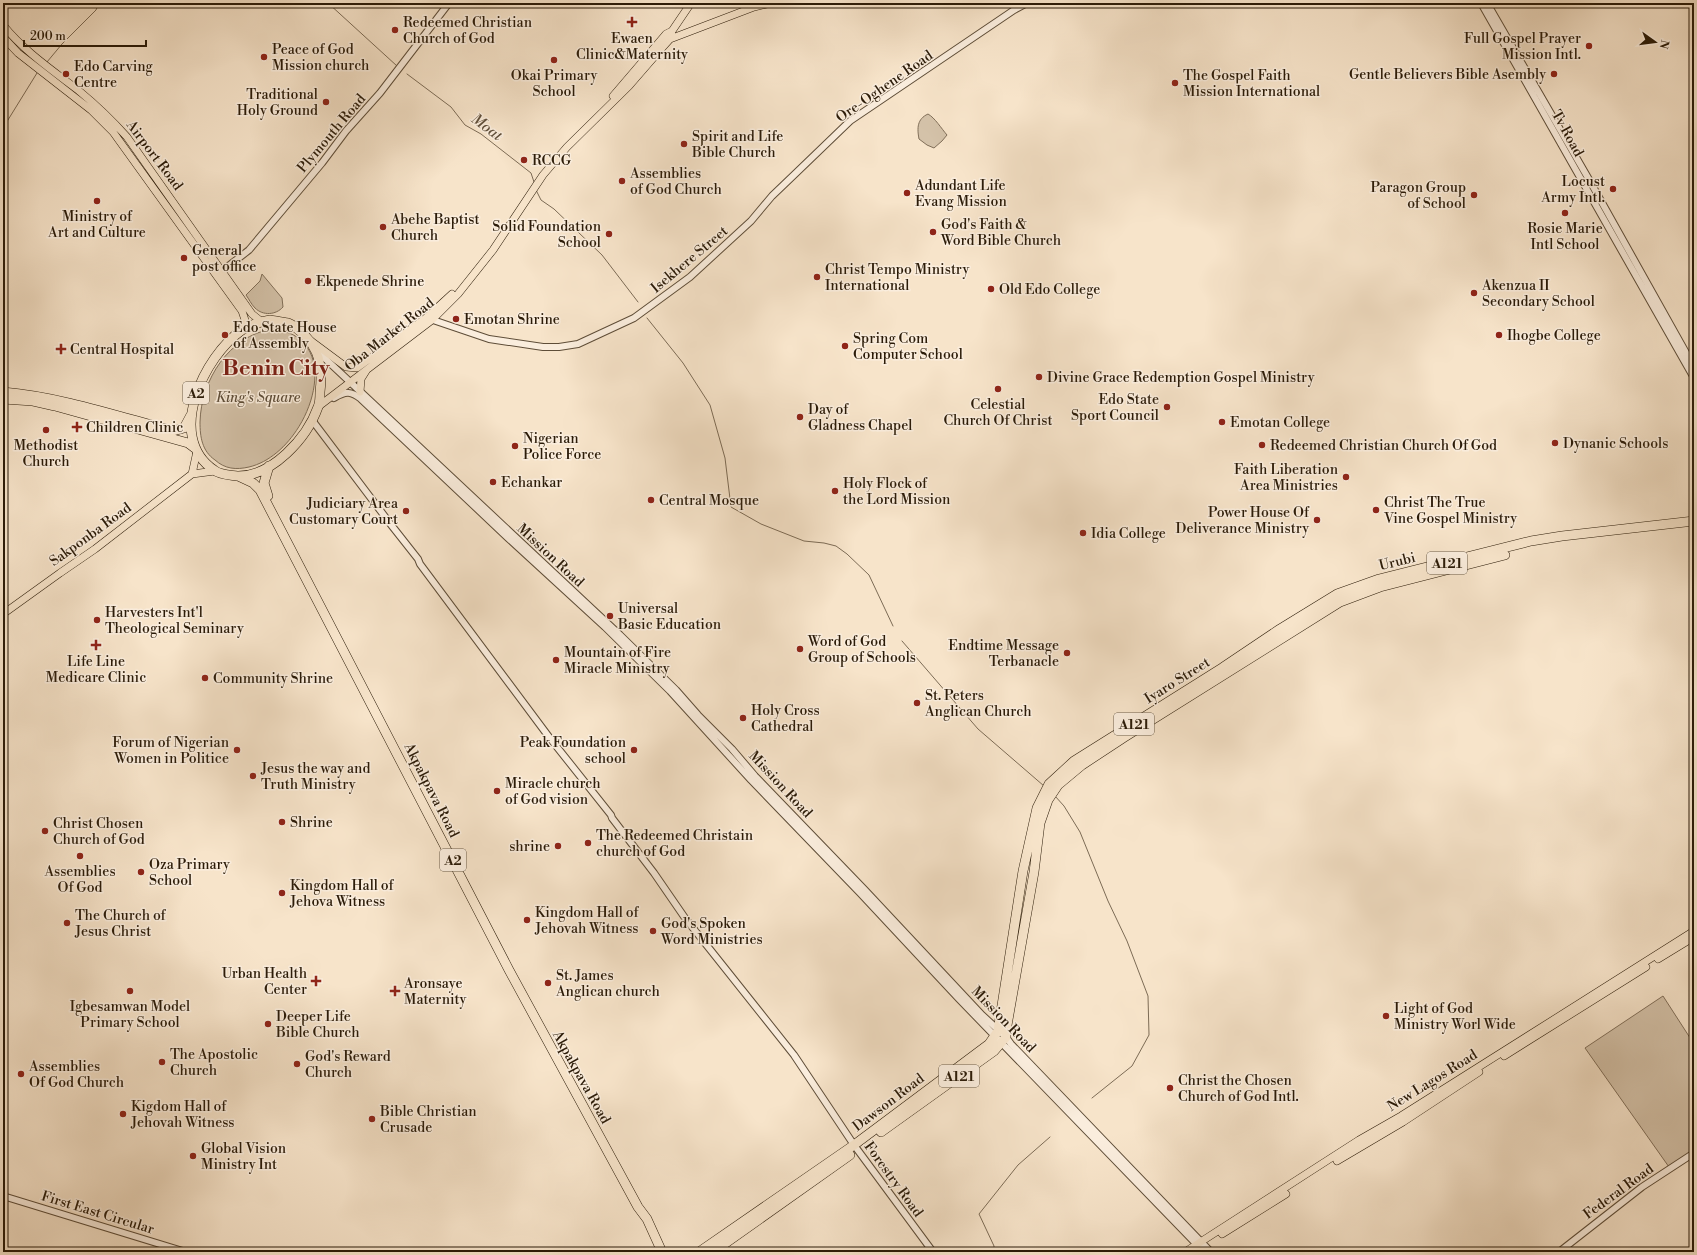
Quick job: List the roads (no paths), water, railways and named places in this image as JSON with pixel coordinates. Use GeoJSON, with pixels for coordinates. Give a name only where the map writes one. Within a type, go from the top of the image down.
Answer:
{"type":"FeatureCollection","features":[{"type":"Feature","properties":{"kind":"highway","name":"A2"},"geometry":{"type":"LineString","coordinates":[[3,399],[33,401],[55,406],[188,443],[215,471],[238,476],[255,473],[280,460],[297,444],[321,404],[322,378],[320,362],[316,350],[310,340],[289,323],[270,320],[244,330],[227,344],[211,361],[195,394],[192,414],[192,431],[196,450]]}},
{"type":"Feature","properties":{"kind":"highway","name":"A2"},"geometry":{"type":"LineString","coordinates":[[3,392],[30,394],[55,399],[173,431],[184,428],[192,414]]}},
{"type":"Feature","properties":{"kind":"highway","name":"Akpakpava Road"},"geometry":{"type":"LineString","coordinates":[[268,466],[264,483],[266,493],[414,772],[532,1002],[667,1252]]}},
{"type":"Feature","properties":{"kind":"highway","name":"Akpakpava Road"},"geometry":{"type":"LineString","coordinates":[[238,476],[253,483],[260,490],[513,977],[638,1207],[647,1219],[662,1252]]}},
{"type":"Feature","properties":{"kind":"highway","name":"Urubi"},"geometry":{"type":"LineString","coordinates":[[1224,670],[1280,629],[1337,594],[1379,580],[1531,541],[1694,521]]}},
{"type":"Feature","properties":{"kind":"highway","name":"Urubi"},"geometry":{"type":"LineString","coordinates":[[1224,670],[1340,602],[1380,587],[1564,540],[1694,527]]}},
{"type":"Feature","properties":{"kind":"highway","name":"Iyaro Street"},"geometry":{"type":"LineString","coordinates":[[1000,1036],[1025,863],[1037,808],[1074,761],[1224,670]]}},
{"type":"Feature","properties":{"kind":"highway","name":"Dawson Road"},"geometry":{"type":"LineString","coordinates":[[713,1252],[856,1147],[903,1108],[972,1059],[1000,1036]]}},
{"type":"Feature","properties":{"kind":"highway","name":"Dawson Road"},"geometry":{"type":"LineString","coordinates":[[699,1252],[856,1147]]}},
{"type":"Feature","properties":{"kind":"main road"},"geometry":{"type":"LineString","coordinates":[[671,35],[680,18],[691,3]]}},
{"type":"Feature","properties":{"kind":"main road"},"geometry":{"type":"LineString","coordinates":[[671,35],[691,32],[754,7],[770,3]]}},
{"type":"Feature","properties":{"kind":"main road"},"geometry":{"type":"LineString","coordinates":[[680,18],[684,28],[691,32]]}},
{"type":"Feature","properties":{"kind":"main road","name":"Airport Road"},"geometry":{"type":"LineString","coordinates":[[3,26],[22,47],[80,92],[127,137],[252,314],[262,322]]}},
{"type":"Feature","properties":{"kind":"main road","name":"Oba Market Road"},"geometry":{"type":"LineString","coordinates":[[321,404],[430,319],[476,267],[543,168],[564,144],[611,98],[666,34],[671,35]]}},
{"type":"Feature","properties":{"kind":"main road","name":"Airport Road"},"geometry":{"type":"LineString","coordinates":[[3,37],[18,53],[91,110],[114,132],[242,311],[245,320],[244,330]]}},
{"type":"Feature","properties":{"kind":"main road","name":"Oba Market Road"},"geometry":{"type":"LineString","coordinates":[[310,340],[346,367],[357,368],[430,319]]}},
{"type":"Feature","properties":{"kind":"main road"},"geometry":{"type":"LineString","coordinates":[[360,392],[362,379],[368,368]]}},
{"type":"Feature","properties":{"kind":"main road"},"geometry":{"type":"LineString","coordinates":[[196,450],[192,474],[215,471]]}},
{"type":"Feature","properties":{"kind":"main road","name":"Sakponba Road"},"geometry":{"type":"LineString","coordinates":[[3,614],[95,549],[192,474]]}},
{"type":"Feature","properties":{"kind":"main road","name":"New Lagos Road"},"geometry":{"type":"LineString","coordinates":[[1185,1252],[1202,1246],[1243,1214],[1694,931]]}},
{"type":"Feature","properties":{"kind":"main road","name":"New Lagos Road"},"geometry":{"type":"LineString","coordinates":[[1193,1252],[1694,937]]}},
{"type":"Feature","properties":{"kind":"street","name":"Plymouth Road"},"geometry":{"type":"LineString","coordinates":[[222,271],[249,250],[322,163],[346,131],[380,93],[449,3]]}},
{"type":"Feature","properties":{"kind":"street","name":"Ore-Oghene Road"},"geometry":{"type":"LineString","coordinates":[[751,221],[772,196],[850,121],[1014,10],[1027,3]]}},
{"type":"Feature","properties":{"kind":"street","name":"Tv Road"},"geometry":{"type":"LineString","coordinates":[[1481,3],[1694,378]]}},
{"type":"Feature","properties":{"kind":"street","name":"Tv Road"},"geometry":{"type":"LineString","coordinates":[[1487,3],[1603,204],[1694,367]]}},
{"type":"Feature","properties":{"kind":"street"},"geometry":{"type":"LineString","coordinates":[[1598,208],[1603,204]]}},
{"type":"Feature","properties":{"kind":"street","name":"Isekhere Street"},"geometry":{"type":"LineString","coordinates":[[430,319],[489,339],[543,347],[560,347],[578,344],[634,318],[676,288],[751,221]]}},
{"type":"Feature","properties":{"kind":"street","name":"Mission Road"},"geometry":{"type":"LineString","coordinates":[[316,350],[620,635],[676,690],[1000,1036]]}},
{"type":"Feature","properties":{"kind":"street","name":"Mission Road"},"geometry":{"type":"LineString","coordinates":[[321,404],[345,392],[350,392],[361,399],[605,627],[670,691],[752,780],[1202,1246],[1211,1252]]}},
{"type":"Feature","properties":{"kind":"street","name":"Forestry Road"},"geometry":{"type":"LineString","coordinates":[[312,420],[418,559],[420,564],[549,737],[611,815],[685,918],[794,1055],[856,1147],[933,1252]]}},
{"type":"Feature","properties":{"kind":"street","name":"Federal Road"},"geometry":{"type":"LineString","coordinates":[[1559,1252],[1642,1187],[1694,1153]]}},
{"type":"Feature","properties":{"kind":"street","name":"First East Circular"},"geometry":{"type":"LineString","coordinates":[[3,1196],[186,1252]]}},
{"type":"Feature","properties":{"kind":"waterway","name":"Moat"},"geometry":{"type":"LineString","coordinates":[[47,62],[62,44],[96,10],[99,3]]}},
{"type":"Feature","properties":{"kind":"waterway","name":"Moat"},"geometry":{"type":"LineString","coordinates":[[328,3],[397,66]]}},
{"type":"Feature","properties":{"kind":"waterway","name":"Moat"},"geometry":{"type":"LineString","coordinates":[[3,128],[37,73]]}},
{"type":"Feature","properties":{"kind":"waterway","name":"Moat"},"geometry":{"type":"LineString","coordinates":[[407,74],[451,107],[465,125],[481,134],[531,173],[534,182]]}},
{"type":"Feature","properties":{"kind":"waterway"},"geometry":{"type":"LineString","coordinates":[[536,190],[541,200],[554,209],[602,255],[638,302]]}},
{"type":"Feature","properties":{"kind":"waterway"},"geometry":{"type":"LineString","coordinates":[[647,318],[683,363],[710,405],[725,458],[731,507],[761,524],[804,541],[836,546],[847,554],[869,575],[893,626]]}},
{"type":"Feature","properties":{"kind":"waterway"},"geometry":{"type":"LineString","coordinates":[[902,641],[978,729],[1044,786]]}},
{"type":"Feature","properties":{"kind":"waterway"},"geometry":{"type":"LineString","coordinates":[[1055,796],[1064,806],[1080,832],[1108,901],[1127,941],[1148,996],[1149,1035],[1132,1066],[1092,1098]]}},
{"type":"Feature","properties":{"kind":"waterway"},"geometry":{"type":"LineString","coordinates":[[994,1252],[994,1246],[979,1214],[1018,1165],[1050,1137]]}},
{"type":"Feature","properties":{"kind":"place","name":"Ewaen Clinic&Maternity"},"geometry":{"type":"Point","coordinates":[632,22]}},
{"type":"Feature","properties":{"kind":"place","name":"Redeemed Christian Church of God"},"geometry":{"type":"Point","coordinates":[395,30]}},
{"type":"Feature","properties":{"kind":"place","name":"Full Gospel Prayer Mission Intl."},"geometry":{"type":"Point","coordinates":[1589,46]}},
{"type":"Feature","properties":{"kind":"place","name":"Peace of God Mission church"},"geometry":{"type":"Point","coordinates":[264,57]}},
{"type":"Feature","properties":{"kind":"place","name":"Okai Primary School"},"geometry":{"type":"Point","coordinates":[554,60]}},
{"type":"Feature","properties":{"kind":"place","name":"Edo Carving Centre"},"geometry":{"type":"Point","coordinates":[66,74]}},
{"type":"Feature","properties":{"kind":"place","name":"Gentle Believers Bible Asembly"},"geometry":{"type":"Point","coordinates":[1554,74]}},
{"type":"Feature","properties":{"kind":"place","name":"The Gospel Faith Mission International"},"geometry":{"type":"Point","coordinates":[1175,83]}},
{"type":"Feature","properties":{"kind":"place","name":"Traditional Holy Ground"},"geometry":{"type":"Point","coordinates":[326,102]}},
{"type":"Feature","properties":{"kind":"place","name":"Spirit and Life Bible Church"},"geometry":{"type":"Point","coordinates":[684,144]}},
{"type":"Feature","properties":{"kind":"place","name":"RCCG"},"geometry":{"type":"Point","coordinates":[524,160]}},
{"type":"Feature","properties":{"kind":"place","name":"Assemblies of God Church"},"geometry":{"type":"Point","coordinates":[622,181]}},
{"type":"Feature","properties":{"kind":"place","name":"Locust Army Intl."},"geometry":{"type":"Point","coordinates":[1613,189]}},
{"type":"Feature","properties":{"kind":"place","name":"Adundant Life Evang Mission"},"geometry":{"type":"Point","coordinates":[907,193]}},
{"type":"Feature","properties":{"kind":"place","name":"Paragon Group of School"},"geometry":{"type":"Point","coordinates":[1474,195]}},
{"type":"Feature","properties":{"kind":"place","name":"Ministry of Art and Culture"},"geometry":{"type":"Point","coordinates":[97,201]}},
{"type":"Feature","properties":{"kind":"place","name":"Rosie Marie Intl School"},"geometry":{"type":"Point","coordinates":[1565,213]}},
{"type":"Feature","properties":{"kind":"place","name":"Abehe Baptist Church"},"geometry":{"type":"Point","coordinates":[383,227]}},
{"type":"Feature","properties":{"kind":"place","name":"God's Faith & Word Bible Church"},"geometry":{"type":"Point","coordinates":[933,232]}},
{"type":"Feature","properties":{"kind":"place","name":"Solid Foundation School"},"geometry":{"type":"Point","coordinates":[609,234]}},
{"type":"Feature","properties":{"kind":"place","name":"General post office"},"geometry":{"type":"Point","coordinates":[184,258]}},
{"type":"Feature","properties":{"kind":"place","name":"Christ Tempo Ministry International"},"geometry":{"type":"Point","coordinates":[817,277]}},
{"type":"Feature","properties":{"kind":"place","name":"Ekpenede Shrine"},"geometry":{"type":"Point","coordinates":[308,281]}},
{"type":"Feature","properties":{"kind":"place","name":"Old Edo College"},"geometry":{"type":"Point","coordinates":[991,289]}},
{"type":"Feature","properties":{"kind":"place","name":"Akenzua II Secondary School"},"geometry":{"type":"Point","coordinates":[1474,293]}},
{"type":"Feature","properties":{"kind":"place","name":"Emotan Shrine"},"geometry":{"type":"Point","coordinates":[456,319]}},
{"type":"Feature","properties":{"kind":"place","name":"Edo State House of Assembly"},"geometry":{"type":"Point","coordinates":[225,335]}},
{"type":"Feature","properties":{"kind":"place","name":"Ihogbe College"},"geometry":{"type":"Point","coordinates":[1499,335]}},
{"type":"Feature","properties":{"kind":"place","name":"Spring Com Computer School"},"geometry":{"type":"Point","coordinates":[845,346]}},
{"type":"Feature","properties":{"kind":"place","name":"Central Hospital"},"geometry":{"type":"Point","coordinates":[61,349]}},
{"type":"Feature","properties":{"kind":"place","name":"Divine Grace Redemption Gospel Ministry"},"geometry":{"type":"Point","coordinates":[1039,377]}},
{"type":"Feature","properties":{"kind":"place","name":"Celestial Church Of Christ"},"geometry":{"type":"Point","coordinates":[998,389]}},
{"type":"Feature","properties":{"kind":"place","name":"Edo State Sport Council"},"geometry":{"type":"Point","coordinates":[1167,407]}},
{"type":"Feature","properties":{"kind":"place","name":"Day of Gladness Chapel"},"geometry":{"type":"Point","coordinates":[800,417]}},
{"type":"Feature","properties":{"kind":"place","name":"Emotan College"},"geometry":{"type":"Point","coordinates":[1222,422]}},
{"type":"Feature","properties":{"kind":"place","name":"Children Clinic"},"geometry":{"type":"Point","coordinates":[77,427]}},
{"type":"Feature","properties":{"kind":"place","name":"Methodist Church"},"geometry":{"type":"Point","coordinates":[46,430]}},
{"type":"Feature","properties":{"kind":"place","name":"Dynanic Schools"},"geometry":{"type":"Point","coordinates":[1555,443]}},
{"type":"Feature","properties":{"kind":"place","name":"Redeemed Christian Church Of God"},"geometry":{"type":"Point","coordinates":[1262,445]}},
{"type":"Feature","properties":{"kind":"place","name":"Nigerian Police Force"},"geometry":{"type":"Point","coordinates":[515,446]}},
{"type":"Feature","properties":{"kind":"place","name":"Faith Liberation Area Ministries"},"geometry":{"type":"Point","coordinates":[1346,477]}},
{"type":"Feature","properties":{"kind":"place","name":"Echankar"},"geometry":{"type":"Point","coordinates":[493,482]}},
{"type":"Feature","properties":{"kind":"place","name":"Holy Flock of the Lord Mission"},"geometry":{"type":"Point","coordinates":[835,491]}},
{"type":"Feature","properties":{"kind":"place","name":"Central Mosque"},"geometry":{"type":"Point","coordinates":[651,500]}},
{"type":"Feature","properties":{"kind":"place","name":"Christ The True Vine Gospel Ministry"},"geometry":{"type":"Point","coordinates":[1376,510]}},
{"type":"Feature","properties":{"kind":"place","name":"Judiciary Area Customary Court"},"geometry":{"type":"Point","coordinates":[406,511]}},
{"type":"Feature","properties":{"kind":"place","name":"Power House Of Deliverance Ministry"},"geometry":{"type":"Point","coordinates":[1317,520]}},
{"type":"Feature","properties":{"kind":"place","name":"Idia College"},"geometry":{"type":"Point","coordinates":[1083,533]}},
{"type":"Feature","properties":{"kind":"place","name":"Universal Basic Education"},"geometry":{"type":"Point","coordinates":[610,616]}},
{"type":"Feature","properties":{"kind":"place","name":"Harvesters Int'l Theological Seminary"},"geometry":{"type":"Point","coordinates":[97,620]}},
{"type":"Feature","properties":{"kind":"place","name":"Life Line Medicare Clinic"},"geometry":{"type":"Point","coordinates":[96,645]}},
{"type":"Feature","properties":{"kind":"place","name":"Word of God Group of Schools"},"geometry":{"type":"Point","coordinates":[800,649]}},
{"type":"Feature","properties":{"kind":"place","name":"Endtime Message Terbanacle"},"geometry":{"type":"Point","coordinates":[1067,653]}},
{"type":"Feature","properties":{"kind":"place","name":"Mountain of Fire Miracle Ministry"},"geometry":{"type":"Point","coordinates":[556,660]}},
{"type":"Feature","properties":{"kind":"place","name":"Community Shrine"},"geometry":{"type":"Point","coordinates":[205,678]}},
{"type":"Feature","properties":{"kind":"place","name":"St. Peters Anglican Church"},"geometry":{"type":"Point","coordinates":[917,703]}},
{"type":"Feature","properties":{"kind":"place","name":"Holy Cross Cathedral"},"geometry":{"type":"Point","coordinates":[743,718]}},
{"type":"Feature","properties":{"kind":"place","name":"Forum of Nigerian Women in Politice"},"geometry":{"type":"Point","coordinates":[237,750]}},
{"type":"Feature","properties":{"kind":"place","name":"Peak Foundation school"},"geometry":{"type":"Point","coordinates":[634,750]}},
{"type":"Feature","properties":{"kind":"place","name":"Jesus the way and Truth Ministry"},"geometry":{"type":"Point","coordinates":[253,776]}},
{"type":"Feature","properties":{"kind":"place","name":"Miracle church of God vision"},"geometry":{"type":"Point","coordinates":[497,791]}},
{"type":"Feature","properties":{"kind":"place","name":"Shrine"},"geometry":{"type":"Point","coordinates":[282,822]}},
{"type":"Feature","properties":{"kind":"place","name":"Christ Chosen Church of God"},"geometry":{"type":"Point","coordinates":[45,831]}},
{"type":"Feature","properties":{"kind":"place","name":"The Redeemed Christain church of God"},"geometry":{"type":"Point","coordinates":[588,843]}},
{"type":"Feature","properties":{"kind":"place","name":"shrine"},"geometry":{"type":"Point","coordinates":[558,846]}},
{"type":"Feature","properties":{"kind":"place","name":"Assemblies Of God"},"geometry":{"type":"Point","coordinates":[80,856]}},
{"type":"Feature","properties":{"kind":"place","name":"Oza Primary School"},"geometry":{"type":"Point","coordinates":[141,872]}},
{"type":"Feature","properties":{"kind":"place","name":"Kingdom Hall of Jehova Witness"},"geometry":{"type":"Point","coordinates":[282,893]}},
{"type":"Feature","properties":{"kind":"place","name":"Kingdom Hall of Jehovah Witness"},"geometry":{"type":"Point","coordinates":[527,920]}},
{"type":"Feature","properties":{"kind":"place","name":"The Church of Jesus Christ"},"geometry":{"type":"Point","coordinates":[67,923]}},
{"type":"Feature","properties":{"kind":"place","name":"God's Spoken Word Ministries"},"geometry":{"type":"Point","coordinates":[653,931]}},
{"type":"Feature","properties":{"kind":"place","name":"Urban Health Center"},"geometry":{"type":"Point","coordinates":[316,981]}},
{"type":"Feature","properties":{"kind":"place","name":"St. James Anglican church"},"geometry":{"type":"Point","coordinates":[548,983]}},
{"type":"Feature","properties":{"kind":"place","name":"Igbesamwan Model Primary School"},"geometry":{"type":"Point","coordinates":[130,991]}},
{"type":"Feature","properties":{"kind":"place","name":"Aronsaye Maternity"},"geometry":{"type":"Point","coordinates":[395,991]}},
{"type":"Feature","properties":{"kind":"place","name":"Light of God Ministry Worl Wide"},"geometry":{"type":"Point","coordinates":[1386,1016]}},
{"type":"Feature","properties":{"kind":"place","name":"Deeper Life Bible Church"},"geometry":{"type":"Point","coordinates":[268,1024]}},
{"type":"Feature","properties":{"kind":"place","name":"The Apostolic Church"},"geometry":{"type":"Point","coordinates":[162,1062]}},
{"type":"Feature","properties":{"kind":"place","name":"God's Reward Church"},"geometry":{"type":"Point","coordinates":[297,1064]}},
{"type":"Feature","properties":{"kind":"place","name":"Assemblies Of God Church"},"geometry":{"type":"Point","coordinates":[21,1074]}},
{"type":"Feature","properties":{"kind":"place","name":"Christ the Chosen Church of God Intl."},"geometry":{"type":"Point","coordinates":[1170,1088]}},
{"type":"Feature","properties":{"kind":"place","name":"Kigdom Hall of Jehovah Witness"},"geometry":{"type":"Point","coordinates":[123,1114]}},
{"type":"Feature","properties":{"kind":"place","name":"Bible Christian Crusade"},"geometry":{"type":"Point","coordinates":[372,1119]}},
{"type":"Feature","properties":{"kind":"place","name":"Global Vision Ministry Int"},"geometry":{"type":"Point","coordinates":[193,1156]}},
{"type":"Feature","properties":{"kind":"district","name":"Benin City"},"geometry":{"type":"Point","coordinates":[276,367]}},
{"type":"Feature","properties":{"kind":"park label","name":"King's Square"},"geometry":{"type":"Point","coordinates":[258,397]}}]}
